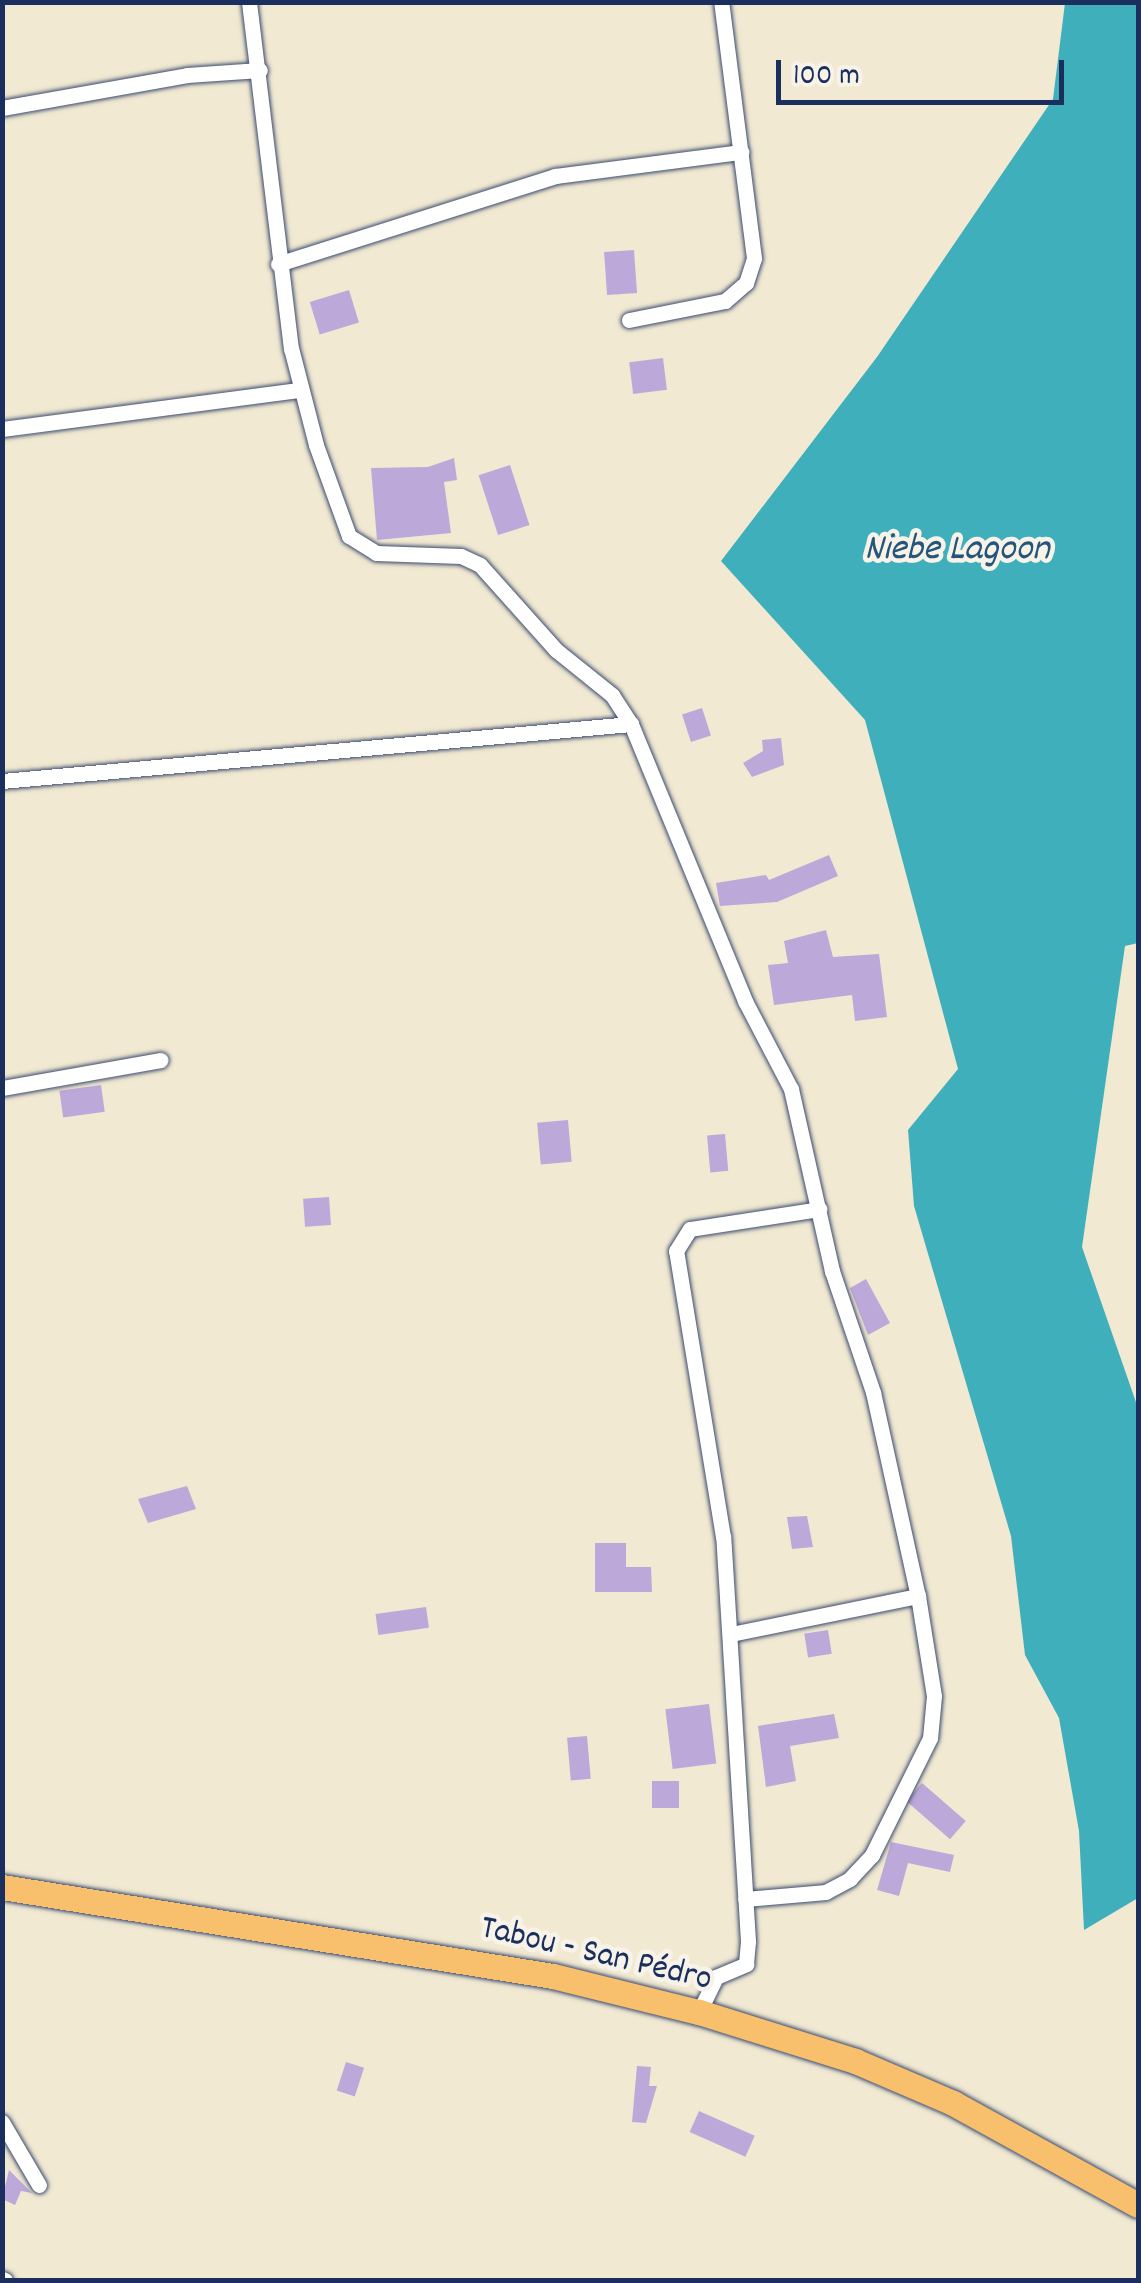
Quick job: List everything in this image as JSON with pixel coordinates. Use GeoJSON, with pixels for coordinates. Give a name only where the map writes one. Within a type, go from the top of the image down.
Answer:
{"type":"FeatureCollection","features":[{"type":"Feature","properties":{"kind":"main road","name":"Tabou - San Pédro"},"geometry":{"type":"LineString","coordinates":[[2,1887],[554,1976],[699,2012],[855,2061],[952,2103],[1138,2205]]}},
{"type":"Feature","properties":{"kind":"street"},"geometry":{"type":"LineString","coordinates":[[249,2],[260,70],[278,264],[300,390],[349,536],[376,553],[461,556],[480,565],[556,650],[612,695],[631,724],[745,1001],[786,1075],[819,1209],[873,1392],[918,1596],[934,1696],[930,1738],[872,1855],[826,1892],[745,1899]]}},
{"type":"Feature","properties":{"kind":"street"},"geometry":{"type":"LineString","coordinates":[[629,320],[725,301],[746,283],[754,258],[721,2]]}},
{"type":"Feature","properties":{"kind":"street"},"geometry":{"type":"LineString","coordinates":[[2,108],[187,75],[260,70]]}},
{"type":"Feature","properties":{"kind":"street"},"geometry":{"type":"LineString","coordinates":[[278,264],[555,176],[741,152]]}},
{"type":"Feature","properties":{"kind":"street"},"geometry":{"type":"LineString","coordinates":[[2,430],[300,390]]}},
{"type":"Feature","properties":{"kind":"street"},"geometry":{"type":"LineString","coordinates":[[2,782],[631,724]]}},
{"type":"Feature","properties":{"kind":"street"},"geometry":{"type":"LineString","coordinates":[[2,1088],[161,1060]]}},
{"type":"Feature","properties":{"kind":"street"},"geometry":{"type":"LineString","coordinates":[[699,2012],[716,1978],[746,1964],[745,1899],[723,1536],[676,1251],[690,1228],[819,1209]]}},
{"type":"Feature","properties":{"kind":"street"},"geometry":{"type":"LineString","coordinates":[[731,1634],[918,1596]]}},
{"type":"Feature","properties":{"kind":"street"},"geometry":{"type":"LineString","coordinates":[[2,2122],[39,2185]]}},
{"type":"Feature","properties":{"kind":"water","name":"Niebe Lagoon"},"geometry":{"type":"Polygon","coordinates":[[[1065,3],[1138,3],[1138,943],[1125,946],[1082,1247],[1138,1408],[1138,1898],[1084,1930],[1079,1831],[1059,1718],[1025,1655],[1011,1536],[914,1206],[908,1130],[958,1069],[865,720],[721,561],[877,357],[1053,99],[1065,3]]]}},
{"type":"Feature","properties":{"kind":"building"},"geometry":{"type":"Polygon","coordinates":[[[634,250],[637,293],[607,295],[604,252],[634,250]]]}},
{"type":"Feature","properties":{"kind":"building"},"geometry":{"type":"Polygon","coordinates":[[[349,290],[359,323],[320,335],[310,302],[349,290]]]}},
{"type":"Feature","properties":{"kind":"building"},"geometry":{"type":"Polygon","coordinates":[[[663,358],[667,390],[633,394],[629,362],[663,358]]]}},
{"type":"Feature","properties":{"kind":"building"},"geometry":{"type":"Polygon","coordinates":[[[454,458],[457,480],[444,482],[451,533],[377,540],[371,468],[428,467],[454,458]]]}},
{"type":"Feature","properties":{"kind":"building"},"geometry":{"type":"Polygon","coordinates":[[[510,465],[529,525],[498,535],[479,475],[510,465]]]}},
{"type":"Feature","properties":{"kind":"building"},"geometry":{"type":"Polygon","coordinates":[[[702,708],[711,736],[691,742],[682,714],[702,708]]]}},
{"type":"Feature","properties":{"kind":"building"},"geometry":{"type":"Polygon","coordinates":[[[781,738],[784,765],[752,777],[743,763],[763,751],[762,740],[781,738]]]}},
{"type":"Feature","properties":{"kind":"building"},"geometry":{"type":"Polygon","coordinates":[[[829,855],[838,876],[777,902],[720,906],[716,883],[766,875],[769,880],[829,855]]]}},
{"type":"Feature","properties":{"kind":"building"},"geometry":{"type":"Polygon","coordinates":[[[826,930],[833,957],[879,954],[887,1017],[855,1021],[852,995],[774,1005],[768,965],[788,963],[784,941],[826,930]]]}},
{"type":"Feature","properties":{"kind":"building"},"geometry":{"type":"Polygon","coordinates":[[[101,1085],[105,1112],[63,1118],[59,1091],[101,1085]]]}},
{"type":"Feature","properties":{"kind":"building"},"geometry":{"type":"Polygon","coordinates":[[[568,1120],[572,1162],[541,1165],[537,1123],[568,1120]]]}},
{"type":"Feature","properties":{"kind":"building"},"geometry":{"type":"Polygon","coordinates":[[[725,1134],[728,1171],[710,1172],[707,1136],[725,1134]]]}},
{"type":"Feature","properties":{"kind":"building"},"geometry":{"type":"Polygon","coordinates":[[[329,1197],[331,1225],[305,1227],[303,1199],[329,1197]]]}},
{"type":"Feature","properties":{"kind":"building"},"geometry":{"type":"Polygon","coordinates":[[[866,1279],[890,1323],[868,1335],[850,1288],[866,1279]]]}},
{"type":"Feature","properties":{"kind":"building"},"geometry":{"type":"Polygon","coordinates":[[[187,1486],[196,1509],[148,1523],[138,1499],[187,1486]]]}},
{"type":"Feature","properties":{"kind":"building"},"geometry":{"type":"Polygon","coordinates":[[[807,1516],[813,1547],[792,1549],[787,1517],[807,1516]]]}},
{"type":"Feature","properties":{"kind":"building"},"geometry":{"type":"Polygon","coordinates":[[[595,1543],[626,1543],[626,1567],[651,1567],[652,1592],[595,1592],[595,1543]]]}},
{"type":"Feature","properties":{"kind":"building"},"geometry":{"type":"Polygon","coordinates":[[[426,1607],[429,1628],[378,1635],[375,1614],[426,1607]]]}},
{"type":"Feature","properties":{"kind":"building"},"geometry":{"type":"Polygon","coordinates":[[[828,1630],[832,1654],[808,1657],[804,1634],[828,1630]]]}},
{"type":"Feature","properties":{"kind":"building"},"geometry":{"type":"Polygon","coordinates":[[[709,1704],[716,1764],[673,1769],[665,1709],[709,1704]]]}},
{"type":"Feature","properties":{"kind":"building"},"geometry":{"type":"Polygon","coordinates":[[[834,1714],[839,1738],[790,1746],[796,1781],[766,1787],[758,1726],[834,1714]]]}},
{"type":"Feature","properties":{"kind":"building"},"geometry":{"type":"Polygon","coordinates":[[[587,1736],[591,1779],[571,1781],[567,1738],[587,1736]]]}},
{"type":"Feature","properties":{"kind":"building"},"geometry":{"type":"Polygon","coordinates":[[[652,1781],[679,1781],[679,1808],[652,1808],[652,1781]]]}},
{"type":"Feature","properties":{"kind":"building"},"geometry":{"type":"Polygon","coordinates":[[[922,1783],[966,1821],[950,1839],[906,1801],[922,1783]]]}},
{"type":"Feature","properties":{"kind":"building"},"geometry":{"type":"Polygon","coordinates":[[[891,1842],[954,1855],[950,1872],[908,1863],[899,1896],[877,1890],[891,1842]]]}},
{"type":"Feature","properties":{"kind":"building"},"geometry":{"type":"Polygon","coordinates":[[[346,2062],[364,2068],[355,2096],[337,2091],[346,2062]]]}},
{"type":"Feature","properties":{"kind":"building"},"geometry":{"type":"Polygon","coordinates":[[[637,2066],[651,2067],[649,2086],[657,2086],[646,2123],[632,2122],[637,2066]]]}},
{"type":"Feature","properties":{"kind":"building"},"geometry":{"type":"Polygon","coordinates":[[[699,2111],[755,2136],[745,2157],[690,2132],[699,2111]]]}},
{"type":"Feature","properties":{"kind":"building"},"geometry":{"type":"Polygon","coordinates":[[[9,2170],[32,2193],[21,2191],[15,2205],[2,2199],[9,2170]]]}}]}
